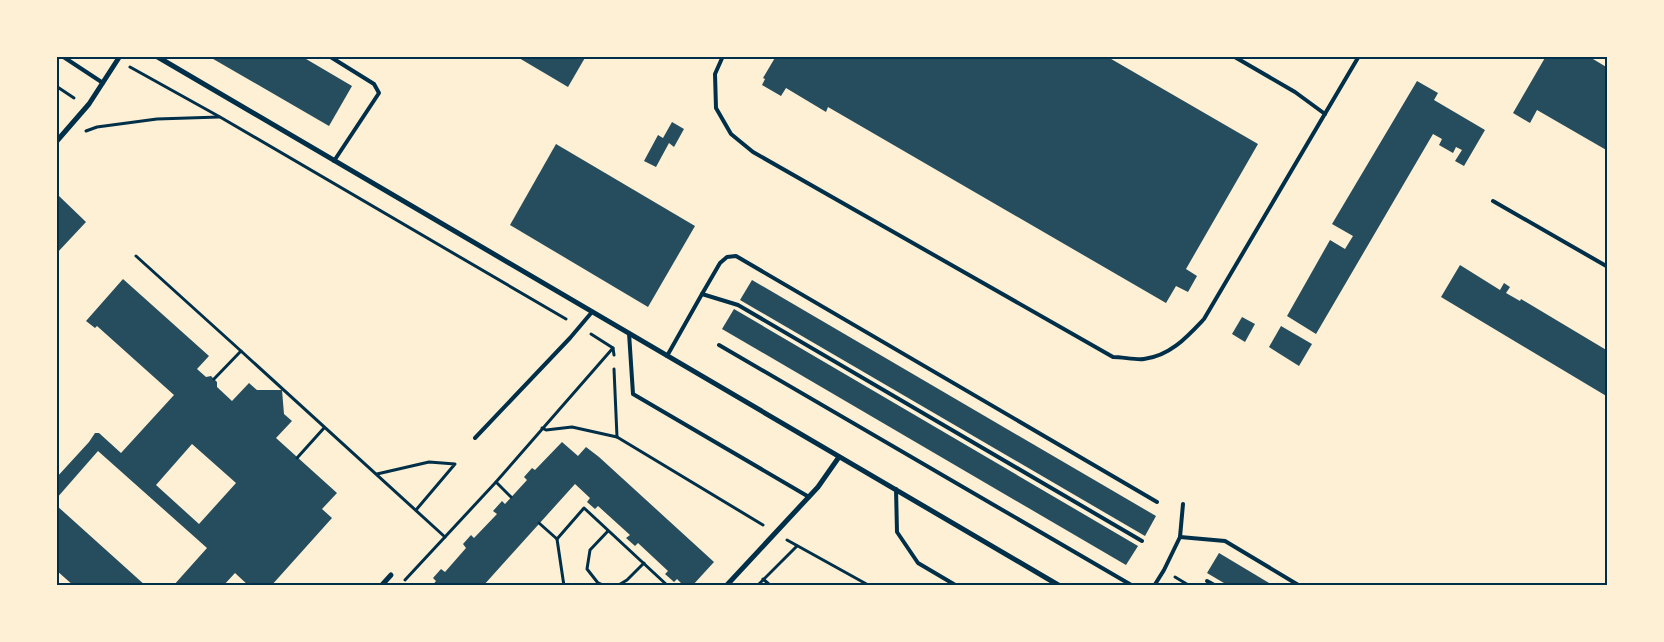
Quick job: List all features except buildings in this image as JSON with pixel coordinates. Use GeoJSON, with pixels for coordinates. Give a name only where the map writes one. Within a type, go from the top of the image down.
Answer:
{"type":"FeatureCollection","features":[{"type":"Feature","properties":{"kind":"street"},"geometry":{"type":"LineString","coordinates":[[156,56],[1060,586]]}},
{"type":"Feature","properties":{"kind":"street"},"geometry":{"type":"LineString","coordinates":[[56,142],[87,106],[119,58]]}},
{"type":"Feature","properties":{"kind":"street"},"geometry":{"type":"LineString","coordinates":[[726,586],[809,497],[839,456]]}},
{"type":"Feature","properties":{"kind":"street"},"geometry":{"type":"LineString","coordinates":[[381,586],[391,575]]}},
{"type":"Feature","properties":{"kind":"lane"},"geometry":{"type":"LineString","coordinates":[[62,56],[103,83]]}},
{"type":"Feature","properties":{"kind":"lane"},"geometry":{"type":"LineString","coordinates":[[328,56],[374,84],[379,93],[334,161]]}},
{"type":"Feature","properties":{"kind":"lane"},"geometry":{"type":"LineString","coordinates":[[723,56],[715,74],[716,108],[731,134],[753,152],[1113,357],[1144,359],[1168,353],[1204,319],[1359,56]]}},
{"type":"Feature","properties":{"kind":"lane"},"geometry":{"type":"LineString","coordinates":[[1233,56],[1295,92],[1325,114]]}},
{"type":"Feature","properties":{"kind":"lane"},"geometry":{"type":"LineString","coordinates":[[1493,201],[1608,267]]}},
{"type":"Feature","properties":{"kind":"lane"},"geometry":{"type":"LineString","coordinates":[[667,356],[720,263],[727,257],[736,256],[1157,502]]}},
{"type":"Feature","properties":{"kind":"lane"},"geometry":{"type":"LineString","coordinates":[[702,294],[738,305],[1142,541]]}},
{"type":"Feature","properties":{"kind":"lane"},"geometry":{"type":"LineString","coordinates":[[475,438],[592,312]]}},
{"type":"Feature","properties":{"kind":"lane"},"geometry":{"type":"LineString","coordinates":[[629,333],[633,394],[809,497]]}},
{"type":"Feature","properties":{"kind":"lane"},"geometry":{"type":"LineString","coordinates":[[719,345],[1133,586]]}},
{"type":"Feature","properties":{"kind":"lane"},"geometry":{"type":"LineString","coordinates":[[896,489],[897,532],[918,563],[958,586]]}},
{"type":"Feature","properties":{"kind":"lane"},"geometry":{"type":"LineString","coordinates":[[1154,586],[1180,537],[1183,504]]}},
{"type":"Feature","properties":{"kind":"lane"},"geometry":{"type":"LineString","coordinates":[[1180,537],[1225,541],[1300,586]]}},
{"type":"Feature","properties":{"kind":"lane"},"geometry":{"type":"LineString","coordinates":[[1207,581],[1216,586]]}},
{"type":"Feature","properties":{"kind":"path"},"geometry":{"type":"LineString","coordinates":[[119,58],[580,327],[612,348],[630,354]]}},
{"type":"Feature","properties":{"kind":"path"},"geometry":{"type":"LineString","coordinates":[[56,86],[87,106]]}},
{"type":"Feature","properties":{"kind":"path"},"geometry":{"type":"LineString","coordinates":[[81,133],[97,127],[157,119],[220,117]]}},
{"type":"Feature","properties":{"kind":"path"},"geometry":{"type":"LineString","coordinates":[[136,256],[445,537]]}},
{"type":"Feature","properties":{"kind":"path"},"geometry":{"type":"LineString","coordinates":[[612,348],[614,358]]}},
{"type":"Feature","properties":{"kind":"path"},"geometry":{"type":"LineString","coordinates":[[400,586],[496,482],[612,348]]}},
{"type":"Feature","properties":{"kind":"path"},"geometry":{"type":"LineString","coordinates":[[214,379],[241,351]]}},
{"type":"Feature","properties":{"kind":"path"},"geometry":{"type":"LineString","coordinates":[[614,368],[617,437]]}},
{"type":"Feature","properties":{"kind":"path"},"geometry":{"type":"LineString","coordinates":[[542,428],[546,430],[572,427],[617,437],[770,529]]}},
{"type":"Feature","properties":{"kind":"path"},"geometry":{"type":"LineString","coordinates":[[298,458],[324,428]]}},
{"type":"Feature","properties":{"kind":"path"},"geometry":{"type":"LineString","coordinates":[[376,475],[429,462],[455,464],[416,510]]}},
{"type":"Feature","properties":{"kind":"path"},"geometry":{"type":"LineString","coordinates":[[496,482],[512,497]]}},
{"type":"Feature","properties":{"kind":"path"},"geometry":{"type":"LineString","coordinates":[[556,539],[584,508],[668,586]]}},
{"type":"Feature","properties":{"kind":"path"},"geometry":{"type":"LineString","coordinates":[[539,523],[556,539],[564,586]]}},
{"type":"Feature","properties":{"kind":"path"},"geometry":{"type":"LineString","coordinates":[[605,586],[598,583],[587,569],[590,550],[608,531]]}},
{"type":"Feature","properties":{"kind":"path"},"geometry":{"type":"LineString","coordinates":[[758,586],[797,546],[870,586]]}},
{"type":"Feature","properties":{"kind":"path"},"geometry":{"type":"LineString","coordinates":[[617,586],[627,580],[644,563]]}},
{"type":"Feature","properties":{"kind":"path"},"geometry":{"type":"LineString","coordinates":[[763,579],[771,586]]}},
{"type":"Feature","properties":{"kind":"path"},"geometry":{"type":"LineString","coordinates":[[860,580],[861,586]]}}]}
